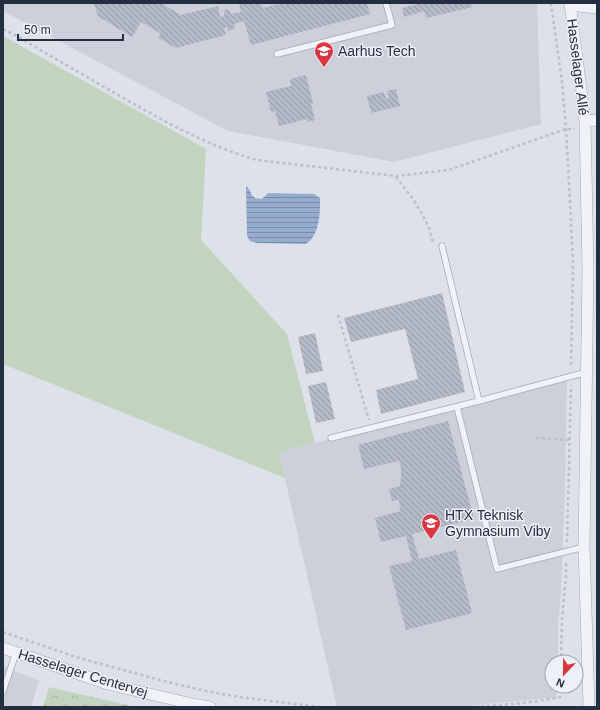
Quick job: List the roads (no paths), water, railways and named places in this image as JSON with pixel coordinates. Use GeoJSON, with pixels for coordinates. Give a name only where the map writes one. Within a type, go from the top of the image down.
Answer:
{"type":"FeatureCollection","features":[{"type":"Feature","properties":{"kind":"street"},"geometry":{"type":"LineString","coordinates":[[570,4],[597,8]]}},
{"type":"Feature","properties":{"kind":"street","name":"Hasselager Allé"},"geometry":{"type":"LineString","coordinates":[[570,4],[585,125],[588,269],[584,547],[589,707]]}},
{"type":"Feature","properties":{"kind":"street"},"geometry":{"type":"LineString","coordinates":[[585,125],[597,120]]}},
{"type":"Feature","properties":{"kind":"street","name":"Hasselager Centervej"},"geometry":{"type":"LineString","coordinates":[[3,648],[108,684],[210,707]]}},
{"type":"Feature","properties":{"kind":"lane"},"geometry":{"type":"LineString","coordinates":[[277,54],[392,25],[386,3]]}},
{"type":"Feature","properties":{"kind":"lane"},"geometry":{"type":"LineString","coordinates":[[442,246],[479,401]]}},
{"type":"Feature","properties":{"kind":"lane"},"geometry":{"type":"LineString","coordinates":[[331,438],[457,407],[587,372]]}},
{"type":"Feature","properties":{"kind":"lane"},"geometry":{"type":"LineString","coordinates":[[457,407],[497,569],[584,547]]}},
{"type":"Feature","properties":{"kind":"lane"},"geometry":{"type":"LineString","coordinates":[[3,691],[16,653]]}},
{"type":"Feature","properties":{"kind":"water"},"geometry":{"type":"Polygon","coordinates":[[[246,186],[255,198],[262,199],[268,193],[314,194],[320,198],[318,223],[312,238],[306,244],[257,243],[250,241],[247,236],[246,186]]]}},
{"type":"Feature","properties":{"kind":"place","name":"Aarhus Tech"},"geometry":{"type":"Point","coordinates":[324,68]}},
{"type":"Feature","properties":{"kind":"place","name":"HTX Teknisk Gymnasium Viby"},"geometry":{"type":"Point","coordinates":[431,540]}}]}
